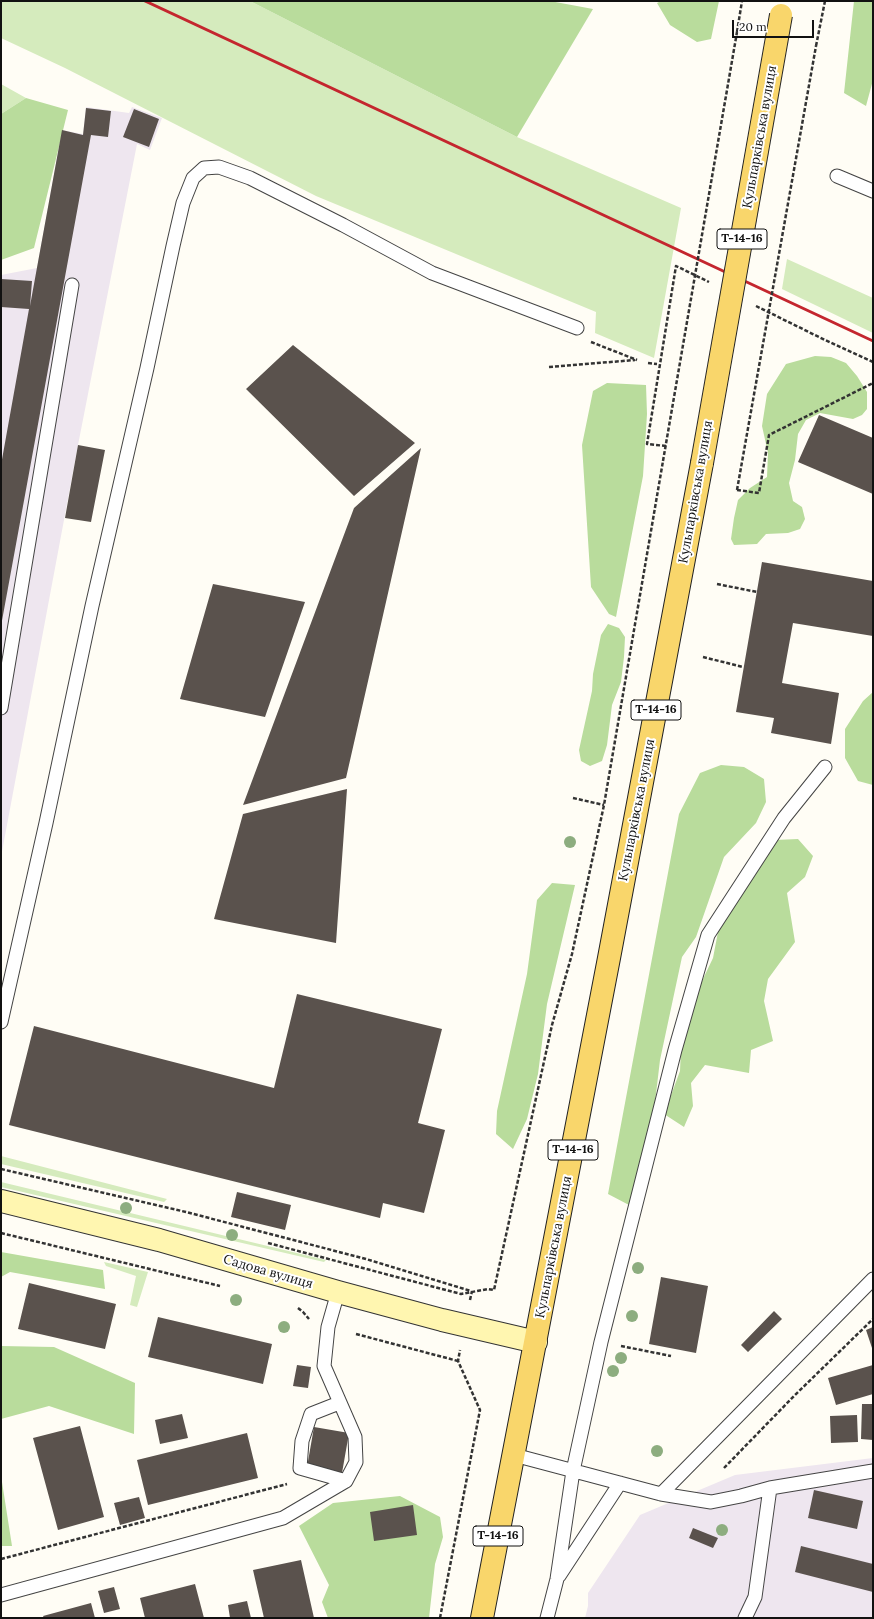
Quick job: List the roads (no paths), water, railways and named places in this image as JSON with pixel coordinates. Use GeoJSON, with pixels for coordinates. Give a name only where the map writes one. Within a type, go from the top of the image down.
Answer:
{"type":"FeatureCollection","features":[{"type":"Feature","properties":{"kind":"main road","name":"Кульпарківська вулиця"},"geometry":{"type":"LineString","coordinates":[[482,1618],[536,1342],[702,463],[782,8]]}},
{"type":"Feature","properties":{"kind":"street","name":"Садова вулиця"},"geometry":{"type":"LineString","coordinates":[[1,1201],[159,1240],[338,1292],[442,1320],[536,1342]]}},
{"type":"Feature","properties":{"kind":"lane"},"geometry":{"type":"LineString","coordinates":[[1,1022],[176,232],[183,203],[193,178],[204,168],[220,167],[250,178],[343,225],[432,273],[577,328]]}},
{"type":"Feature","properties":{"kind":"lane"},"geometry":{"type":"LineString","coordinates":[[837,176],[873,191]]}},
{"type":"Feature","properties":{"kind":"lane"},"geometry":{"type":"LineString","coordinates":[[1,708],[72,286]]}},
{"type":"Feature","properties":{"kind":"lane"},"geometry":{"type":"LineString","coordinates":[[548,1618],[556,1579],[573,1471],[601,1342],[675,1050],[708,935],[784,818],[825,767]]}},
{"type":"Feature","properties":{"kind":"lane"},"geometry":{"type":"LineString","coordinates":[[661,1494],[873,1279]]}},
{"type":"Feature","properties":{"kind":"lane"},"geometry":{"type":"LineString","coordinates":[[1,1595],[283,1518],[346,1481],[356,1462],[355,1437],[324,1366],[328,1326],[338,1292]]}},
{"type":"Feature","properties":{"kind":"lane"},"geometry":{"type":"LineString","coordinates":[[339,1403],[311,1414],[302,1441],[300,1468],[346,1481]]}},
{"type":"Feature","properties":{"kind":"lane"},"geometry":{"type":"LineString","coordinates":[[514,1454],[661,1494],[711,1502],[770,1488],[873,1471]]}},
{"type":"Feature","properties":{"kind":"lane"},"geometry":{"type":"LineString","coordinates":[[556,1579],[620,1483]]}},
{"type":"Feature","properties":{"kind":"lane"},"geometry":{"type":"LineString","coordinates":[[745,1618],[755,1597],[770,1488]]}},
{"type":"Feature","properties":{"kind":"railway"},"geometry":{"type":"LineString","coordinates":[[145,1],[873,341]]}}]}
